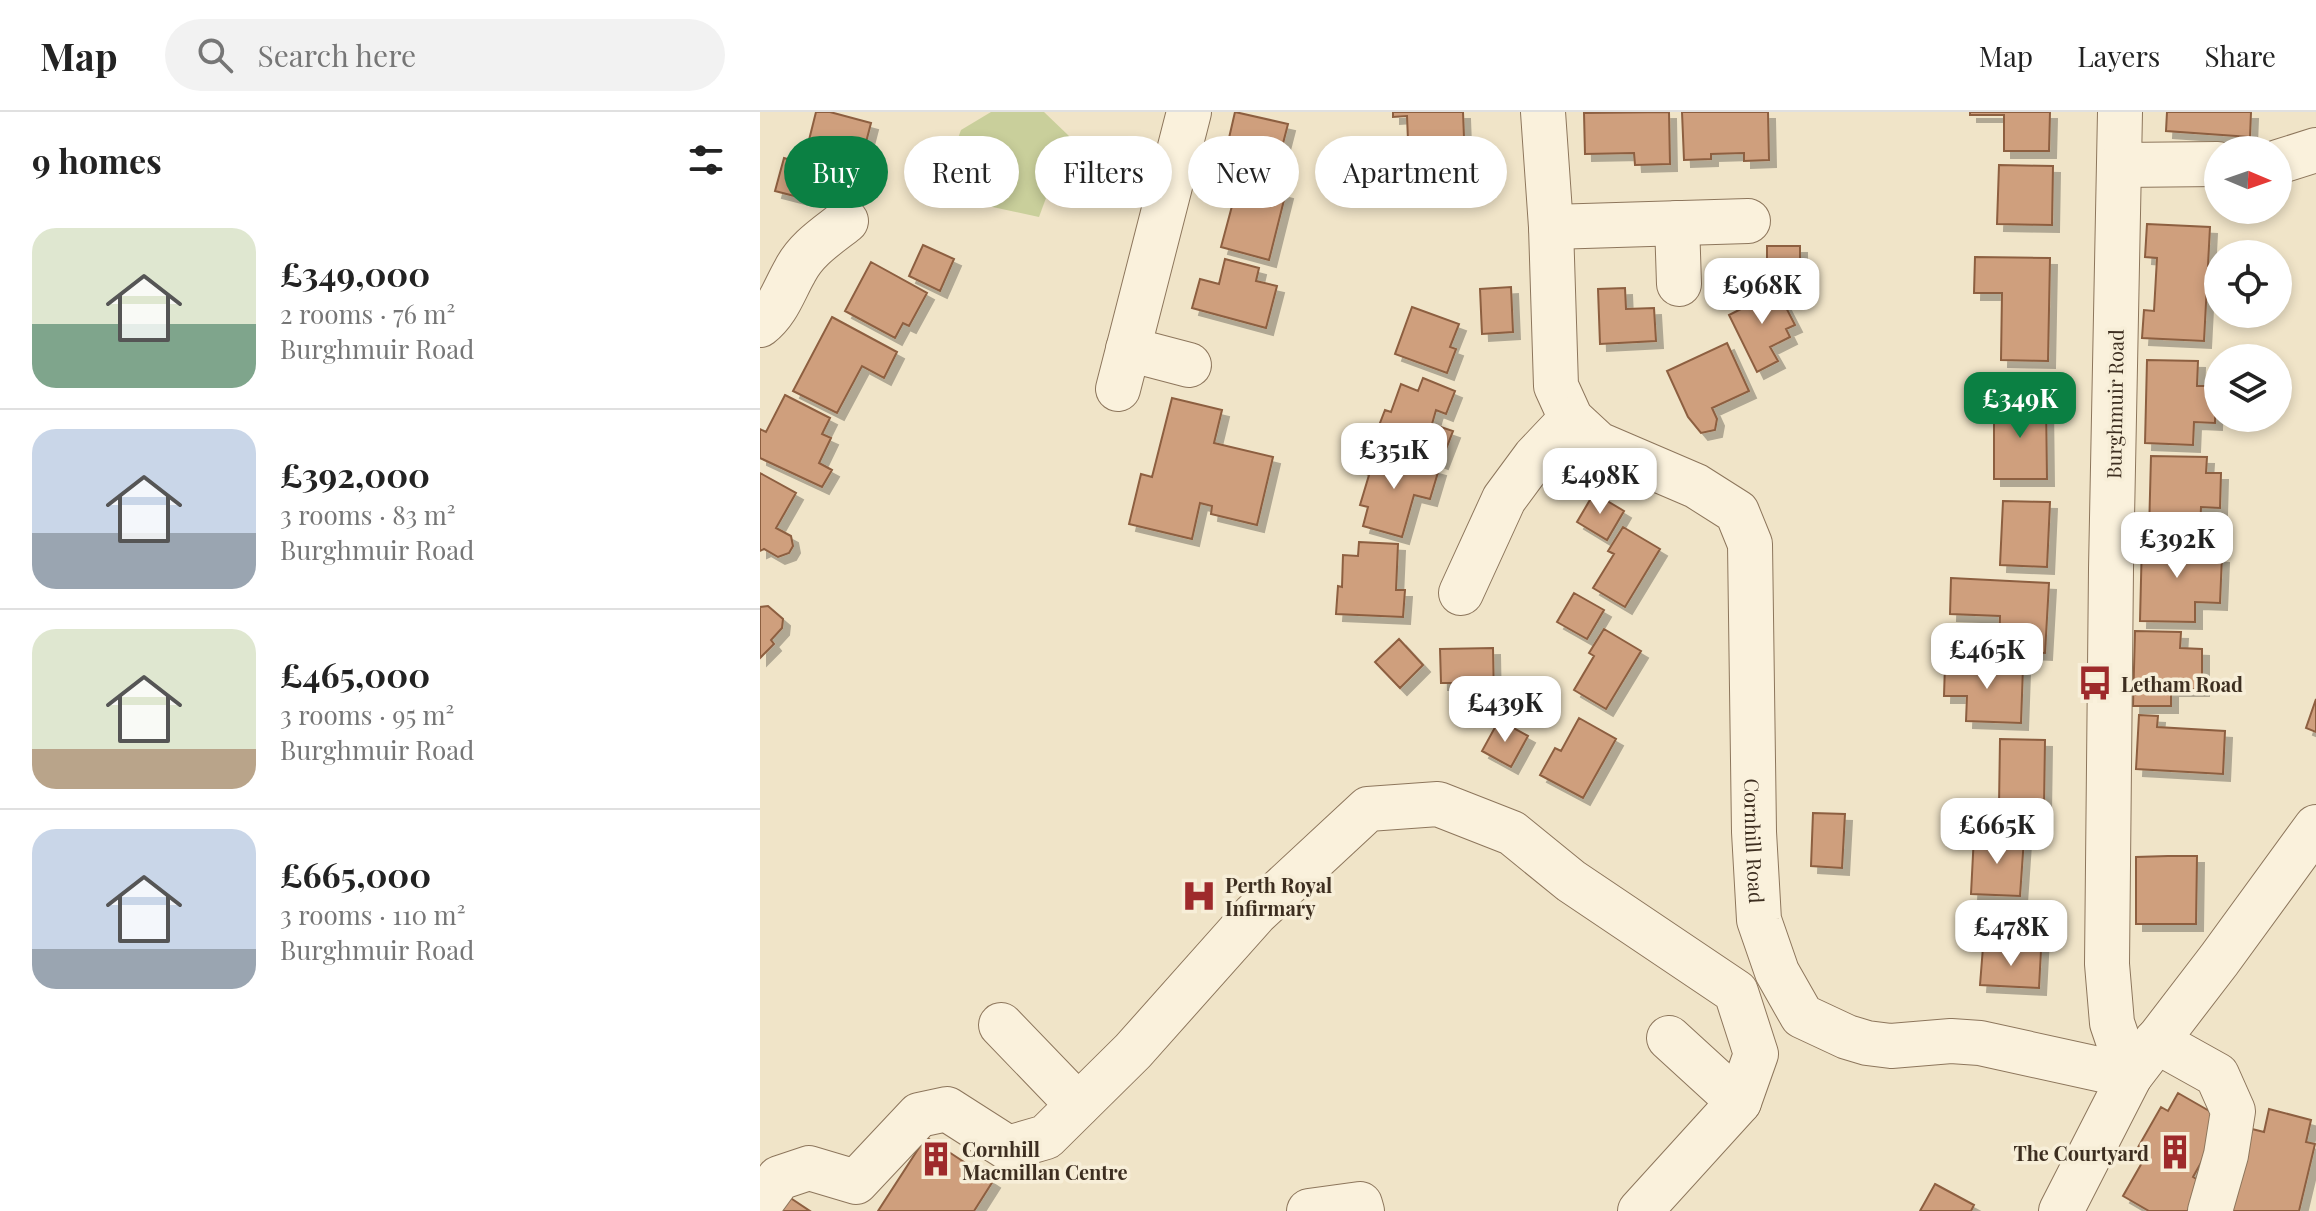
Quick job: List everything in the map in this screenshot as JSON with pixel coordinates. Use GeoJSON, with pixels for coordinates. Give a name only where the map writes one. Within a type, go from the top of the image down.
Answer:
{"type":"FeatureCollection","features":[{"type":"Feature","properties":{"kind":"street"},"geometry":{"type":"LineString","coordinates":[[1189,112],[1123,369],[1189,365]]}},
{"type":"Feature","properties":{"kind":"street","name":"Cornhill Road"},"geometry":{"type":"LineString","coordinates":[[1543,112],[1551,227],[1556,386],[1571,419],[1598,444],[1696,486],[1737,512],[1750,544],[1753,787],[1759,920],[1777,972],[1802,1016],[1867,1043],[1891,1046],[1951,1041],[1980,1043],[2130,1076]]}},
{"type":"Feature","properties":{"kind":"street","name":"Burghmuir Road"},"geometry":{"type":"LineString","coordinates":[[2120,112],[2107,964],[2112,1023],[2130,1076]]}},
{"type":"Feature","properties":{"kind":"street"},"geometry":{"type":"LineString","coordinates":[[2292,158],[2316,150]]}},
{"type":"Feature","properties":{"kind":"street"},"geometry":{"type":"LineString","coordinates":[[2120,165],[2204,164]]}},
{"type":"Feature","properties":{"kind":"street"},"geometry":{"type":"LineString","coordinates":[[760,325],[770,318],[795,269],[816,244],[846,221]]}},
{"type":"Feature","properties":{"kind":"street"},"geometry":{"type":"LineString","coordinates":[[1551,227],[1748,221]]}},
{"type":"Feature","properties":{"kind":"street"},"geometry":{"type":"LineString","coordinates":[[1677,223],[1679,284]]}},
{"type":"Feature","properties":{"kind":"street"},"geometry":{"type":"LineString","coordinates":[[1461,593],[1504,499],[1535,457],[1571,419]]}},
{"type":"Feature","properties":{"kind":"street"},"geometry":{"type":"LineString","coordinates":[[760,1204],[779,1178],[809,1168],[856,1182],[919,1115],[947,1109],[1008,1148],[1046,1137],[1133,1051],[1255,914],[1368,809],[1438,804],[1512,833],[1571,881],[1736,992],[1756,1054],[1739,1102],[1640,1211]]}},
{"type":"Feature","properties":{"kind":"street"},"geometry":{"type":"LineString","coordinates":[[2061,1211],[2130,1076],[2316,827]]}},
{"type":"Feature","properties":{"kind":"street"},"geometry":{"type":"LineString","coordinates":[[1001,1025],[1078,1105]]}},
{"type":"Feature","properties":{"kind":"street"},"geometry":{"type":"LineString","coordinates":[[1669,1038],[1739,1102]]}},
{"type":"Feature","properties":{"kind":"street"},"geometry":{"type":"LineString","coordinates":[[2156,1041],[2217,1075],[2233,1111],[2226,1155],[2210,1211]]}},
{"type":"Feature","properties":{"kind":"street"},"geometry":{"type":"LineString","coordinates":[[1309,1211],[1360,1204],[1362,1211]]}},
{"type":"Feature","properties":{"kind":"green space"},"geometry":{"type":"Polygon","coordinates":[[[991,112],[1044,112],[1069,136],[1035,136],[1035,208],[1042,208],[1039,217],[997,208],[1019,208],[1019,136],[959,136],[961,130],[991,112]]]}},
{"type":"Feature","properties":{"kind":"building"},"geometry":{"type":"Polygon","coordinates":[[[816,112],[830,112],[871,123],[868,136],[810,136],[816,112]]]}},
{"type":"Feature","properties":{"kind":"building"},"geometry":{"type":"Polygon","coordinates":[[[1235,112],[1288,124],[1285,136],[1229,136],[1235,112]]]}},
{"type":"Feature","properties":{"kind":"building"},"geometry":{"type":"Polygon","coordinates":[[[1393,112],[1463,112],[1464,136],[1408,136],[1407,116],[1393,117],[1393,112]]]}},
{"type":"Feature","properties":{"kind":"building"},"geometry":{"type":"Polygon","coordinates":[[[1669,112],[1670,164],[1635,165],[1634,153],[1585,154],[1584,113],[1669,112]]]}},
{"type":"Feature","properties":{"kind":"building"},"geometry":{"type":"Polygon","coordinates":[[[1682,112],[1768,112],[1769,160],[1744,161],[1744,153],[1711,154],[1711,159],[1684,160],[1682,112]]]}},
{"type":"Feature","properties":{"kind":"building"},"geometry":{"type":"Polygon","coordinates":[[[1970,112],[2050,112],[2049,151],[2004,151],[2004,115],[1970,115],[1970,112]]]}},
{"type":"Feature","properties":{"kind":"building"},"geometry":{"type":"Polygon","coordinates":[[[2167,112],[2251,112],[2250,136],[2166,131],[2167,112]]]}},
{"type":"Feature","properties":{"kind":"building"},"geometry":{"type":"Polygon","coordinates":[[[784,158],[784,193],[775,191],[784,158]]]}},
{"type":"Feature","properties":{"kind":"building"},"geometry":{"type":"Polygon","coordinates":[[[1999,165],[2053,166],[2052,225],[1997,224],[1999,165]]]}},
{"type":"Feature","properties":{"kind":"building"},"geometry":{"type":"Polygon","coordinates":[[[1231,208],[1282,208],[1269,260],[1221,247],[1231,208]]]}},
{"type":"Feature","properties":{"kind":"building"},"geometry":{"type":"Polygon","coordinates":[[[2147,224],[2210,227],[2209,240],[2204,240],[2204,341],[2142,338],[2144,310],[2154,311],[2157,258],[2145,257],[2147,224]]]}},
{"type":"Feature","properties":{"kind":"building"},"geometry":{"type":"Polygon","coordinates":[[[923,245],[954,259],[940,291],[909,276],[923,245]]]}},
{"type":"Feature","properties":{"kind":"building"},"geometry":{"type":"Polygon","coordinates":[[[1767,246],[1800,246],[1800,281],[1767,281],[1767,246]]]}},
{"type":"Feature","properties":{"kind":"building"},"geometry":{"type":"Polygon","coordinates":[[[1975,257],[2050,258],[2048,361],[2001,360],[2002,293],[1974,293],[1975,257]]]}},
{"type":"Feature","properties":{"kind":"building"},"geometry":{"type":"Polygon","coordinates":[[[1225,259],[1259,268],[1256,281],[1277,286],[1266,328],[1192,308],[1200,279],[1219,284],[1225,259]]]}},
{"type":"Feature","properties":{"kind":"building"},"geometry":{"type":"Polygon","coordinates":[[[871,262],[927,293],[909,326],[903,323],[895,338],[845,311],[871,262]]]}},
{"type":"Feature","properties":{"kind":"building"},"geometry":{"type":"Polygon","coordinates":[[[1511,287],[1513,332],[1482,334],[1480,289],[1511,287]]]}},
{"type":"Feature","properties":{"kind":"building"},"geometry":{"type":"Polygon","coordinates":[[[1625,288],[1626,309],[1654,308],[1656,341],[1600,344],[1598,289],[1625,288]]]}},
{"type":"Feature","properties":{"kind":"building"},"geometry":{"type":"Polygon","coordinates":[[[1776,288],[1795,325],[1786,329],[1790,337],[1770,347],[1778,361],[1757,372],[1729,315],[1745,307],[1742,299],[1758,291],[1761,295],[1776,288]]]}},
{"type":"Feature","properties":{"kind":"building"},"geometry":{"type":"Polygon","coordinates":[[[1412,307],[1459,324],[1450,347],[1456,349],[1447,373],[1395,354],[1412,307]]]}},
{"type":"Feature","properties":{"kind":"building"},"geometry":{"type":"Polygon","coordinates":[[[832,317],[897,352],[884,378],[862,366],[837,413],[793,391],[832,317]]]}},
{"type":"Feature","properties":{"kind":"building"},"geometry":{"type":"Polygon","coordinates":[[[1727,343],[1749,391],[1712,408],[1717,419],[1715,430],[1701,433],[1688,417],[1667,371],[1727,343]]]}},
{"type":"Feature","properties":{"kind":"building"},"geometry":{"type":"Polygon","coordinates":[[[2147,360],[2198,361],[2197,386],[2204,386],[2204,422],[2194,422],[2193,445],[2145,443],[2147,360]]]}},
{"type":"Feature","properties":{"kind":"building"},"geometry":{"type":"Polygon","coordinates":[[[1423,378],[1455,391],[1446,414],[1436,410],[1432,424],[1453,431],[1441,462],[1375,436],[1385,410],[1391,412],[1401,384],[1418,391],[1423,378]]]}},
{"type":"Feature","properties":{"kind":"building"},"geometry":{"type":"Polygon","coordinates":[[[785,395],[830,418],[822,434],[831,438],[819,463],[832,470],[822,487],[760,458],[760,429],[766,432],[785,395]]]}},
{"type":"Feature","properties":{"kind":"building"},"geometry":{"type":"Polygon","coordinates":[[[1172,398],[1222,410],[1214,443],[1273,457],[1257,525],[1211,514],[1212,506],[1200,503],[1192,539],[1129,524],[1141,474],[1152,477],[1172,398]]]}},
{"type":"Feature","properties":{"kind":"building"},"geometry":{"type":"Polygon","coordinates":[[[1994,400],[2046,400],[2047,479],[1994,479],[1994,400]]]}},
{"type":"Feature","properties":{"kind":"building"},"geometry":{"type":"Polygon","coordinates":[[[1370,450],[1439,469],[1430,499],[1414,495],[1402,537],[1363,526],[1368,507],[1360,505],[1369,475],[1364,473],[1370,450]]]}},
{"type":"Feature","properties":{"kind":"building"},"geometry":{"type":"Polygon","coordinates":[[[2151,456],[2207,457],[2206,473],[2221,473],[2220,508],[2201,507],[2200,533],[2149,532],[2151,456]]]}},
{"type":"Feature","properties":{"kind":"building"},"geometry":{"type":"Polygon","coordinates":[[[760,473],[796,493],[776,528],[791,536],[793,546],[789,553],[778,557],[764,549],[760,551],[760,473]]]}},
{"type":"Feature","properties":{"kind":"building"},"geometry":{"type":"Polygon","coordinates":[[[1594,493],[1624,511],[1607,540],[1577,522],[1594,493]]]}},
{"type":"Feature","properties":{"kind":"building"},"geometry":{"type":"Polygon","coordinates":[[[2003,501],[2050,502],[2047,567],[2000,565],[2003,501]]]}},
{"type":"Feature","properties":{"kind":"building"},"geometry":{"type":"Polygon","coordinates":[[[1623,527],[1660,549],[1625,607],[1593,588],[1614,554],[1608,551],[1623,527]]]}},
{"type":"Feature","properties":{"kind":"building"},"geometry":{"type":"Polygon","coordinates":[[[2142,540],[2201,541],[2201,555],[2222,556],[2220,603],[2195,602],[2195,622],[2140,621],[2142,540]]]}},
{"type":"Feature","properties":{"kind":"building"},"geometry":{"type":"Polygon","coordinates":[[[1359,542],[1398,544],[1396,590],[1405,590],[1403,617],[1336,614],[1338,586],[1342,587],[1343,555],[1358,556],[1359,542]]]}},
{"type":"Feature","properties":{"kind":"building"},"geometry":{"type":"Polygon","coordinates":[[[1951,578],[2049,583],[2045,653],[1999,651],[2000,616],[1950,614],[1951,578]]]}},
{"type":"Feature","properties":{"kind":"building"},"geometry":{"type":"Polygon","coordinates":[[[1574,593],[1604,610],[1587,639],[1557,622],[1574,593]]]}},
{"type":"Feature","properties":{"kind":"building"},"geometry":{"type":"Polygon","coordinates":[[[768,606],[783,619],[782,628],[771,640],[774,644],[760,658],[760,607],[768,606]]]}},
{"type":"Feature","properties":{"kind":"building"},"geometry":{"type":"Polygon","coordinates":[[[1604,629],[1641,651],[1606,709],[1574,690],[1594,656],[1589,653],[1604,629]]]}},
{"type":"Feature","properties":{"kind":"building"},"geometry":{"type":"Polygon","coordinates":[[[2135,631],[2181,632],[2180,648],[2202,649],[2202,689],[2171,689],[2171,706],[2133,706],[2135,631]]]}},
{"type":"Feature","properties":{"kind":"building"},"geometry":{"type":"Polygon","coordinates":[[[1399,639],[1423,665],[1400,688],[1375,662],[1399,639]]]}},
{"type":"Feature","properties":{"kind":"building"},"geometry":{"type":"Polygon","coordinates":[[[1493,648],[1494,700],[1466,700],[1466,683],[1441,683],[1440,649],[1493,648]]]}},
{"type":"Feature","properties":{"kind":"building"},"geometry":{"type":"Polygon","coordinates":[[[1945,664],[2023,667],[2021,723],[1966,721],[1967,696],[1944,696],[1945,664]]]}},
{"type":"Feature","properties":{"kind":"building"},"geometry":{"type":"Polygon","coordinates":[[[2316,699],[2316,732],[2306,728],[2316,699]]]}},
{"type":"Feature","properties":{"kind":"building"},"geometry":{"type":"Polygon","coordinates":[[[2139,715],[2158,716],[2157,727],[2225,731],[2223,774],[2136,769],[2139,715]]]}},
{"type":"Feature","properties":{"kind":"building"},"geometry":{"type":"Polygon","coordinates":[[[1579,718],[1616,739],[1583,798],[1540,775],[1555,748],[1561,751],[1579,718]]]}},
{"type":"Feature","properties":{"kind":"building"},"geometry":{"type":"Polygon","coordinates":[[[1499,720],[1528,736],[1511,767],[1482,751],[1499,720]]]}},
{"type":"Feature","properties":{"kind":"building"},"geometry":{"type":"Polygon","coordinates":[[[2000,739],[2045,740],[2044,807],[1999,806],[2000,739]]]}},
{"type":"Feature","properties":{"kind":"building"},"geometry":{"type":"Polygon","coordinates":[[[1813,813],[1845,814],[1842,868],[1811,866],[1813,813]]]}},
{"type":"Feature","properties":{"kind":"building"},"geometry":{"type":"Polygon","coordinates":[[[1974,835],[2024,838],[2020,896],[1971,894],[1974,835]]]}},
{"type":"Feature","properties":{"kind":"building"},"geometry":{"type":"Polygon","coordinates":[[[2197,856],[2196,924],[2136,924],[2136,857],[2197,856]]]}},
{"type":"Feature","properties":{"kind":"building"},"geometry":{"type":"Polygon","coordinates":[[[1985,909],[2043,912],[2041,950],[1983,947],[1985,909]]]}},
{"type":"Feature","properties":{"kind":"building"},"geometry":{"type":"Polygon","coordinates":[[[1983,947],[2041,950],[2039,988],[1980,985],[1983,947]]]}},
{"type":"Feature","properties":{"kind":"building","name":"The Courtyard"},"geometry":{"type":"Polygon","coordinates":[[[2178,1093],[2218,1116],[2215,1138],[2193,1177],[2203,1183],[2188,1211],[2149,1211],[2123,1196],[2147,1154],[2137,1149],[2161,1107],[2168,1111],[2178,1093]]]}},
{"type":"Feature","properties":{"kind":"building"},"geometry":{"type":"Polygon","coordinates":[[[2269,1109],[2311,1120],[2306,1142],[2315,1144],[2299,1211],[2232,1211],[2252,1129],[2264,1132],[2269,1109]]]}},
{"type":"Feature","properties":{"kind":"building","name":"Cornhill Macmillan Centre"},"geometry":{"type":"Polygon","coordinates":[[[926,1137],[993,1181],[974,1211],[878,1211],[926,1137]]]}},
{"type":"Feature","properties":{"kind":"building"},"geometry":{"type":"Polygon","coordinates":[[[1935,1184],[1974,1205],[1971,1211],[1920,1211],[1935,1184]]]}},
{"type":"Feature","properties":{"kind":"building"},"geometry":{"type":"Polygon","coordinates":[[[786,1195],[810,1211],[776,1211],[786,1195]]]}},
{"type":"Feature","properties":{"kind":"place","name":"Letham Road"},"geometry":{"type":"Point","coordinates":[2095,683]}},
{"type":"Feature","properties":{"kind":"place","name":"Perth Royal Infirmary"},"geometry":{"type":"Point","coordinates":[1199,896]}},
{"type":"Feature","properties":{"kind":"place","name":"The Courtyard"},"geometry":{"type":"Point","coordinates":[2175,1152]}},
{"type":"Feature","properties":{"kind":"place","name":"Cornhill Macmillan Centre"},"geometry":{"type":"Point","coordinates":[936,1159]}}]}
